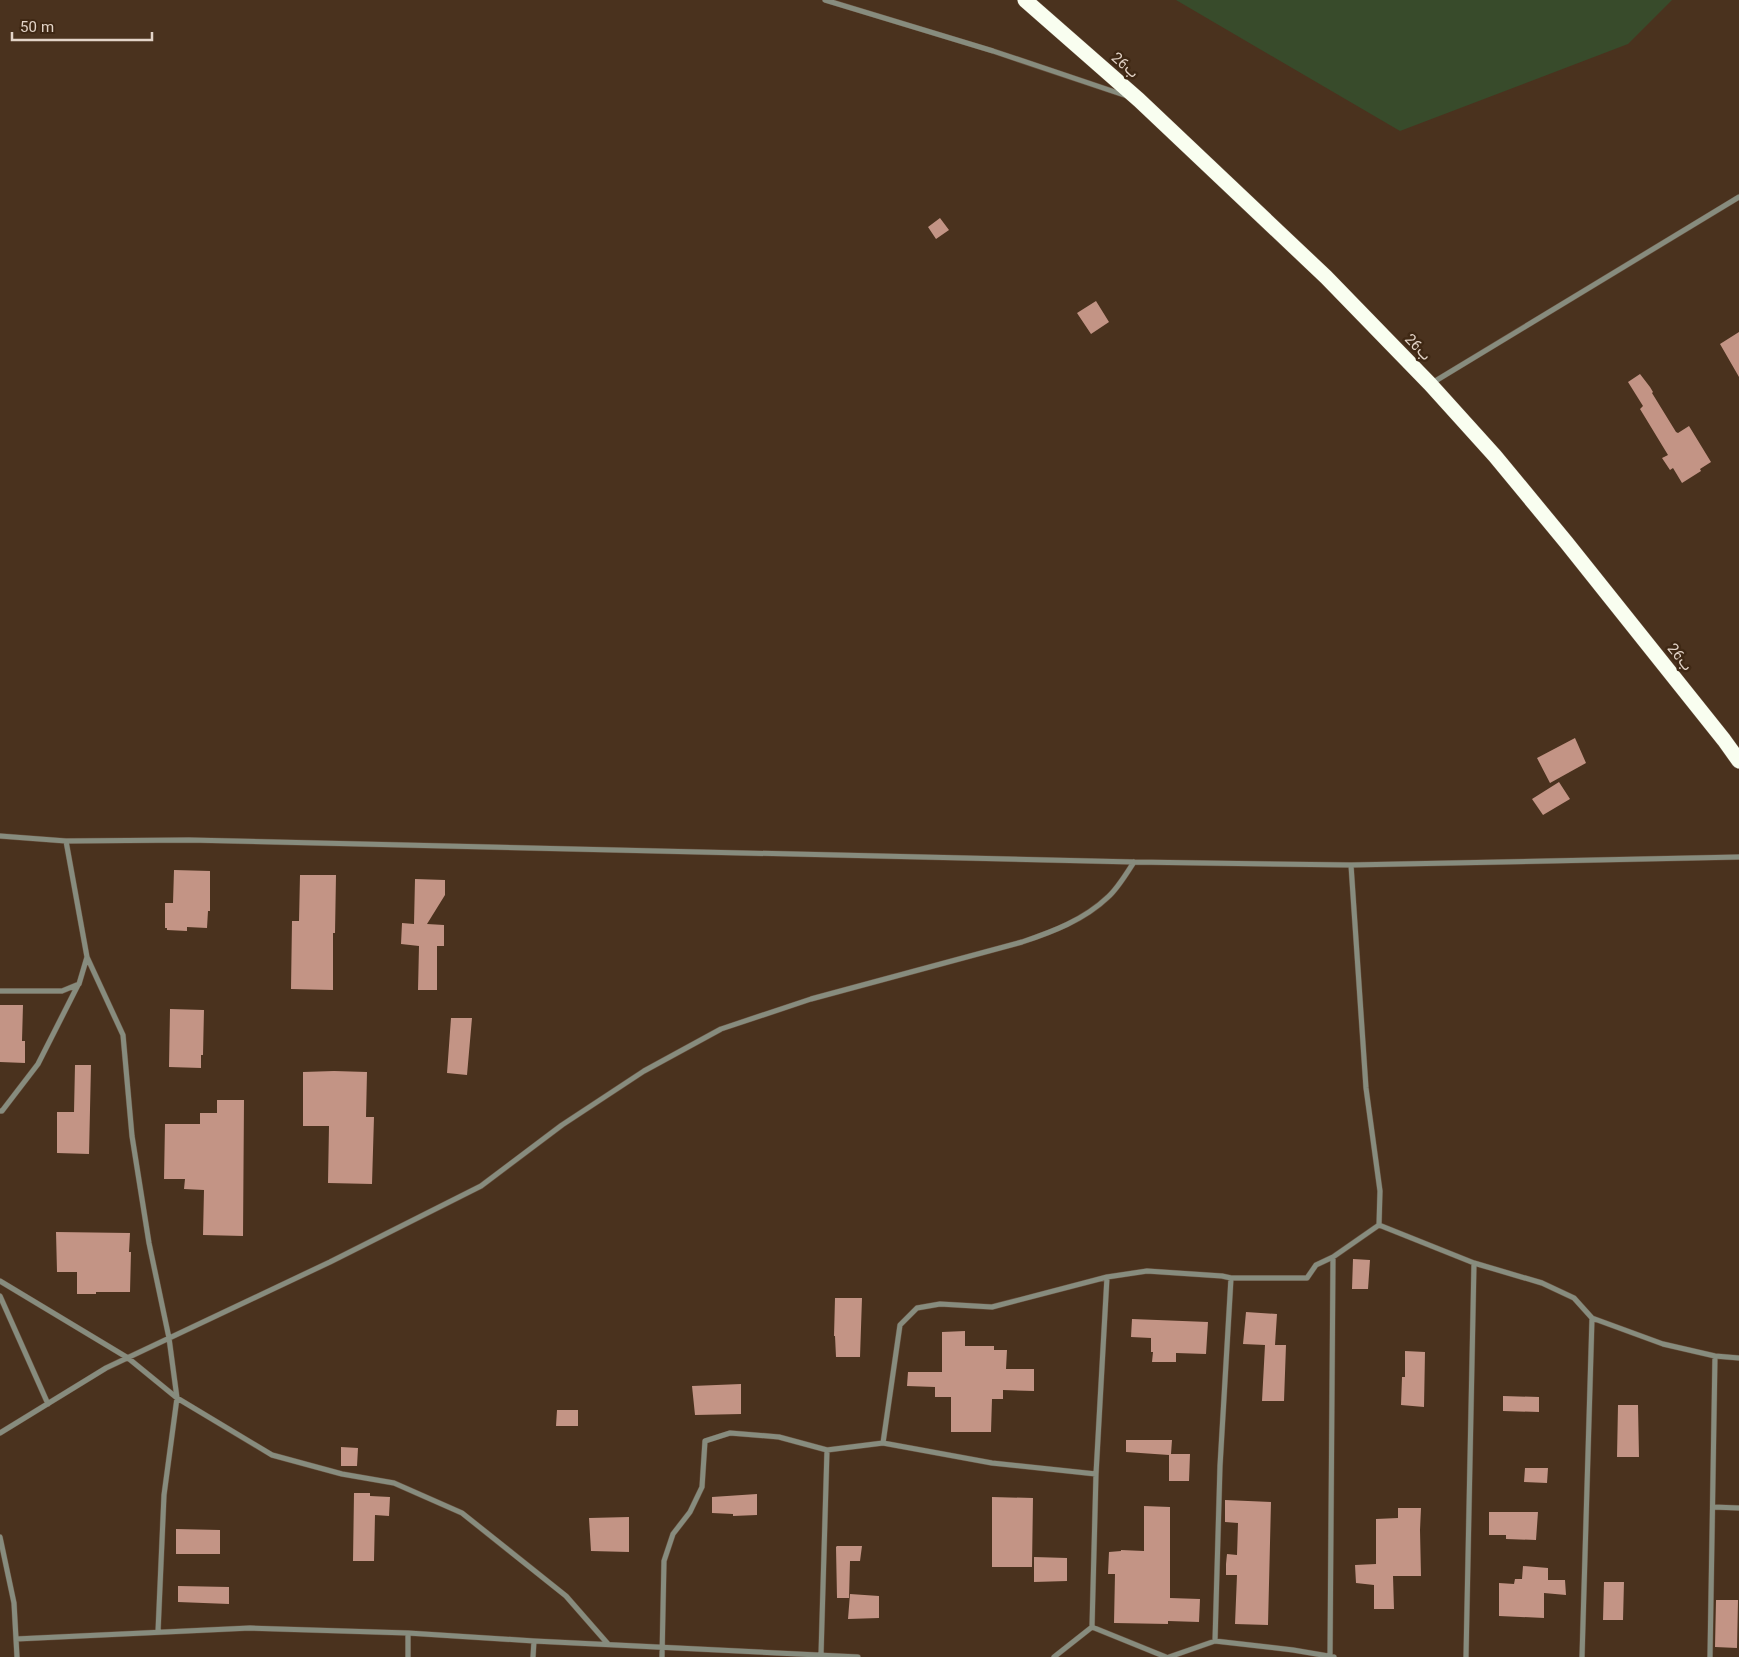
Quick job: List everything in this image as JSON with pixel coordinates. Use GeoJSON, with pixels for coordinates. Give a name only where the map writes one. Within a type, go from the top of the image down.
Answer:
{"type":"FeatureCollection","features":[{"type":"Feature","properties":{"kind":"highway","name":"26ب"},"geometry":{"type":"LineString","coordinates":[[1025,0],[1139,100],[1326,277],[1430,384],[1496,456],[1739,761]]}},
{"type":"Feature","properties":{"kind":"street"},"geometry":{"type":"LineString","coordinates":[[825,0],[993,51],[1139,100]]}},
{"type":"Feature","properties":{"kind":"street"},"geometry":{"type":"LineString","coordinates":[[1430,384],[1739,197]]}},
{"type":"Feature","properties":{"kind":"street"},"geometry":{"type":"LineString","coordinates":[[0,836],[66,841],[189,840],[1134,862],[1351,865],[1739,857]]}},
{"type":"Feature","properties":{"kind":"street"},"geometry":{"type":"LineString","coordinates":[[66,841],[87,957],[123,1035],[132,1136],[149,1243],[170,1338],[176,1398],[164,1495],[158,1632]]}},
{"type":"Feature","properties":{"kind":"street"},"geometry":{"type":"LineString","coordinates":[[0,1433],[106,1368],[330,1262],[481,1186],[562,1125],[636,1076],[721,1029],[811,999],[1053,932],[1082,916],[1108,897],[1134,862]]}},
{"type":"Feature","properties":{"kind":"street"},"geometry":{"type":"LineString","coordinates":[[1351,865],[1366,1088],[1380,1191],[1379,1225]]}},
{"type":"Feature","properties":{"kind":"street"},"geometry":{"type":"LineString","coordinates":[[0,1110],[2,1111],[38,1064],[79,984],[87,957]]}},
{"type":"Feature","properties":{"kind":"street"},"geometry":{"type":"LineString","coordinates":[[0,991],[62,991],[79,984]]}},
{"type":"Feature","properties":{"kind":"street"},"geometry":{"type":"LineString","coordinates":[[883,1443],[900,1325],[916,1308],[940,1304],[992,1306],[1107,1277],[1147,1271],[1231,1278],[1308,1278],[1316,1266],[1333,1257],[1379,1225]]}},
{"type":"Feature","properties":{"kind":"street"},"geometry":{"type":"LineString","coordinates":[[1379,1225],[1474,1263],[1542,1283],[1574,1298],[1592,1318],[1663,1344],[1715,1356],[1739,1358]]}},
{"type":"Feature","properties":{"kind":"street"},"geometry":{"type":"LineString","coordinates":[[1330,1657],[1333,1257]]}},
{"type":"Feature","properties":{"kind":"street"},"geometry":{"type":"LineString","coordinates":[[1466,1657],[1474,1263]]}},
{"type":"Feature","properties":{"kind":"street"},"geometry":{"type":"LineString","coordinates":[[1092,1628],[1096,1474],[1107,1277]]}},
{"type":"Feature","properties":{"kind":"street"},"geometry":{"type":"LineString","coordinates":[[1215,1641],[1220,1466],[1231,1278]]}},
{"type":"Feature","properties":{"kind":"street"},"geometry":{"type":"LineString","coordinates":[[0,1281],[128,1358],[176,1398],[272,1455],[342,1474],[394,1483],[462,1513],[566,1596],[608,1644]]}},
{"type":"Feature","properties":{"kind":"street"},"geometry":{"type":"LineString","coordinates":[[0,1296],[48,1404]]}},
{"type":"Feature","properties":{"kind":"street"},"geometry":{"type":"LineString","coordinates":[[1582,1657],[1592,1318]]}},
{"type":"Feature","properties":{"kind":"street"},"geometry":{"type":"LineString","coordinates":[[1710,1657],[1715,1356]]}},
{"type":"Feature","properties":{"kind":"street"},"geometry":{"type":"LineString","coordinates":[[662,1657],[664,1561],[674,1534],[690,1512],[702,1488],[705,1441],[730,1433],[779,1437],[827,1450],[883,1443],[992,1463],[1096,1474]]}},
{"type":"Feature","properties":{"kind":"street"},"geometry":{"type":"LineString","coordinates":[[821,1655],[827,1450]]}},
{"type":"Feature","properties":{"kind":"street"},"geometry":{"type":"LineString","coordinates":[[1713,1507],[1739,1508]]}},
{"type":"Feature","properties":{"kind":"street"},"geometry":{"type":"LineString","coordinates":[[0,1537],[14,1603],[17,1657]]}},
{"type":"Feature","properties":{"kind":"street"},"geometry":{"type":"LineString","coordinates":[[16,1639],[250,1628],[408,1632],[534,1641],[858,1657]]}},
{"type":"Feature","properties":{"kind":"street"},"geometry":{"type":"LineString","coordinates":[[1092,1628],[1167,1657],[1215,1641],[1334,1657]]}},
{"type":"Feature","properties":{"kind":"street"},"geometry":{"type":"LineString","coordinates":[[1054,1657],[1092,1628]]}},
{"type":"Feature","properties":{"kind":"street"},"geometry":{"type":"LineString","coordinates":[[408,1632],[408,1657]]}},
{"type":"Feature","properties":{"kind":"street"},"geometry":{"type":"LineString","coordinates":[[533,1657],[534,1641]]}},
{"type":"Feature","properties":{"kind":"street"},"geometry":{"type":"LineString","coordinates":[[1293,1650],[1293,1657]]}},
{"type":"Feature","properties":{"kind":"green space"},"geometry":{"type":"Polygon","coordinates":[[[1176,0],[1672,0],[1628,44],[1400,131],[1176,0]]]}},
{"type":"Feature","properties":{"kind":"building"},"geometry":{"type":"Polygon","coordinates":[[[940,218],[949,230],[936,239],[928,227],[940,218]]]}},
{"type":"Feature","properties":{"kind":"building"},"geometry":{"type":"Polygon","coordinates":[[[1096,301],[1109,322],[1091,334],[1077,313],[1096,301]]]}},
{"type":"Feature","properties":{"kind":"building"},"geometry":{"type":"Polygon","coordinates":[[[1739,332],[1739,377],[1720,344],[1739,332]]]}},
{"type":"Feature","properties":{"kind":"building"},"geometry":{"type":"Polygon","coordinates":[[[1640,374],[1650,387],[1676,432],[1678,433],[1689,426],[1711,462],[1682,483],[1673,468],[1670,470],[1662,458],[1668,455],[1640,409],[1643,406],[1628,382],[1640,374]]]}},
{"type":"Feature","properties":{"kind":"building"},"geometry":{"type":"Polygon","coordinates":[[[1575,738],[1586,763],[1550,783],[1537,758],[1575,738]]]}},
{"type":"Feature","properties":{"kind":"building"},"geometry":{"type":"Polygon","coordinates":[[[1559,782],[1570,799],[1543,815],[1532,799],[1559,782]]]}},
{"type":"Feature","properties":{"kind":"building"},"geometry":{"type":"Polygon","coordinates":[[[174,870],[210,871],[210,911],[208,911],[207,928],[187,927],[187,931],[167,930],[165,928],[165,903],[173,903],[174,870]]]}},
{"type":"Feature","properties":{"kind":"building"},"geometry":{"type":"Polygon","coordinates":[[[300,875],[336,875],[333,990],[291,989],[292,921],[299,921],[300,875]]]}},
{"type":"Feature","properties":{"kind":"building"},"geometry":{"type":"Polygon","coordinates":[[[415,879],[445,880],[445,895],[427,924],[444,925],[444,946],[437,946],[437,990],[418,990],[419,946],[401,944],[402,923],[414,924],[415,879]]]}},
{"type":"Feature","properties":{"kind":"building"},"geometry":{"type":"Polygon","coordinates":[[[0,1005],[23,1005],[22,1041],[25,1041],[25,1063],[0,1062],[0,1005]]]}},
{"type":"Feature","properties":{"kind":"building"},"geometry":{"type":"Polygon","coordinates":[[[170,1009],[204,1010],[201,1068],[169,1067],[170,1009]]]}},
{"type":"Feature","properties":{"kind":"building"},"geometry":{"type":"Polygon","coordinates":[[[451,1018],[472,1018],[467,1075],[447,1073],[451,1018]]]}},
{"type":"Feature","properties":{"kind":"building"},"geometry":{"type":"Polygon","coordinates":[[[75,1065],[91,1065],[89,1154],[57,1153],[57,1112],[74,1112],[75,1065]]]}},
{"type":"Feature","properties":{"kind":"building"},"geometry":{"type":"Polygon","coordinates":[[[303,1072],[367,1072],[366,1117],[374,1117],[372,1184],[328,1183],[329,1126],[303,1126],[303,1072]]]}},
{"type":"Feature","properties":{"kind":"building"},"geometry":{"type":"Polygon","coordinates":[[[217,1100],[244,1100],[243,1236],[203,1235],[204,1190],[184,1189],[185,1179],[164,1179],[165,1124],[200,1124],[200,1113],[217,1113],[217,1100]]]}},
{"type":"Feature","properties":{"kind":"building"},"geometry":{"type":"Polygon","coordinates":[[[56,1232],[130,1233],[130,1292],[77,1294],[77,1272],[57,1272],[56,1232]]]}},
{"type":"Feature","properties":{"kind":"building"},"geometry":{"type":"Polygon","coordinates":[[[1353,1259],[1370,1260],[1368,1289],[1352,1289],[1353,1259]]]}},
{"type":"Feature","properties":{"kind":"building"},"geometry":{"type":"Polygon","coordinates":[[[835,1298],[862,1298],[860,1357],[836,1357],[834,1336],[835,1298]]]}},
{"type":"Feature","properties":{"kind":"building"},"geometry":{"type":"Polygon","coordinates":[[[1246,1312],[1277,1314],[1275,1345],[1286,1345],[1284,1401],[1262,1401],[1265,1345],[1243,1344],[1246,1312]]]}},
{"type":"Feature","properties":{"kind":"building"},"geometry":{"type":"Polygon","coordinates":[[[1132,1319],[1208,1322],[1206,1354],[1176,1353],[1176,1362],[1152,1362],[1151,1338],[1131,1337],[1132,1319]]]}},
{"type":"Feature","properties":{"kind":"building"},"geometry":{"type":"Polygon","coordinates":[[[965,1331],[965,1346],[994,1346],[994,1350],[1007,1350],[1006,1369],[1034,1369],[1034,1391],[1003,1390],[1003,1399],[992,1399],[991,1432],[951,1432],[951,1397],[935,1397],[935,1387],[907,1386],[908,1372],[942,1372],[942,1332],[965,1331]]]}},
{"type":"Feature","properties":{"kind":"building"},"geometry":{"type":"Polygon","coordinates":[[[1405,1351],[1425,1352],[1424,1407],[1401,1405],[1402,1377],[1405,1377],[1405,1351]]]}},
{"type":"Feature","properties":{"kind":"building"},"geometry":{"type":"Polygon","coordinates":[[[741,1384],[741,1414],[695,1415],[692,1386],[741,1384]]]}},
{"type":"Feature","properties":{"kind":"building"},"geometry":{"type":"Polygon","coordinates":[[[1503,1396],[1539,1397],[1539,1412],[1503,1411],[1503,1396]]]}},
{"type":"Feature","properties":{"kind":"building"},"geometry":{"type":"Polygon","coordinates":[[[1618,1405],[1638,1405],[1639,1457],[1617,1457],[1618,1405]]]}},
{"type":"Feature","properties":{"kind":"building"},"geometry":{"type":"Polygon","coordinates":[[[557,1410],[578,1410],[578,1426],[556,1426],[557,1410]]]}},
{"type":"Feature","properties":{"kind":"building"},"geometry":{"type":"Polygon","coordinates":[[[1126,1440],[1172,1440],[1171,1454],[1190,1454],[1189,1481],[1169,1481],[1169,1455],[1126,1452],[1126,1440]]]}},
{"type":"Feature","properties":{"kind":"building"},"geometry":{"type":"Polygon","coordinates":[[[341,1447],[358,1448],[357,1466],[341,1466],[341,1447]]]}},
{"type":"Feature","properties":{"kind":"building"},"geometry":{"type":"Polygon","coordinates":[[[1525,1468],[1548,1468],[1547,1483],[1524,1482],[1525,1468]]]}},
{"type":"Feature","properties":{"kind":"building"},"geometry":{"type":"Polygon","coordinates":[[[354,1493],[370,1493],[370,1496],[390,1497],[389,1516],[375,1515],[374,1561],[353,1561],[354,1493]]]}},
{"type":"Feature","properties":{"kind":"building"},"geometry":{"type":"Polygon","coordinates":[[[757,1494],[757,1515],[733,1516],[733,1514],[712,1513],[712,1497],[757,1494]]]}},
{"type":"Feature","properties":{"kind":"building"},"geometry":{"type":"Polygon","coordinates":[[[992,1497],[1033,1498],[1032,1567],[992,1567],[992,1497]]]}},
{"type":"Feature","properties":{"kind":"building"},"geometry":{"type":"Polygon","coordinates":[[[1225,1500],[1271,1502],[1268,1625],[1235,1624],[1237,1575],[1226,1575],[1226,1564],[1227,1554],[1237,1555],[1238,1523],[1225,1522],[1225,1500]]]}},
{"type":"Feature","properties":{"kind":"building"},"geometry":{"type":"Polygon","coordinates":[[[1144,1506],[1170,1507],[1170,1598],[1200,1599],[1199,1622],[1168,1621],[1168,1624],[1114,1623],[1115,1574],[1108,1574],[1109,1552],[1121,1550],[1144,1551],[1144,1506]]]}},
{"type":"Feature","properties":{"kind":"building"},"geometry":{"type":"Polygon","coordinates":[[[1398,1508],[1421,1508],[1421,1576],[1393,1576],[1394,1609],[1374,1609],[1374,1585],[1356,1583],[1355,1565],[1376,1564],[1376,1519],[1398,1518],[1398,1508]]]}},
{"type":"Feature","properties":{"kind":"building"},"geometry":{"type":"Polygon","coordinates":[[[1489,1512],[1538,1512],[1536,1540],[1506,1539],[1506,1535],[1489,1535],[1489,1512]]]}},
{"type":"Feature","properties":{"kind":"building"},"geometry":{"type":"Polygon","coordinates":[[[629,1517],[629,1552],[591,1551],[589,1518],[629,1517]]]}},
{"type":"Feature","properties":{"kind":"building"},"geometry":{"type":"Polygon","coordinates":[[[176,1529],[220,1530],[220,1554],[176,1554],[176,1529]]]}},
{"type":"Feature","properties":{"kind":"building"},"geometry":{"type":"Polygon","coordinates":[[[837,1546],[862,1546],[860,1561],[850,1561],[849,1598],[837,1598],[837,1546]]]}},
{"type":"Feature","properties":{"kind":"building"},"geometry":{"type":"Polygon","coordinates":[[[1034,1557],[1067,1558],[1067,1581],[1034,1582],[1034,1557]]]}},
{"type":"Feature","properties":{"kind":"building"},"geometry":{"type":"Polygon","coordinates":[[[1523,1566],[1548,1568],[1548,1580],[1565,1580],[1566,1595],[1544,1593],[1544,1618],[1499,1616],[1499,1583],[1514,1584],[1515,1579],[1522,1579],[1523,1566]]]}},
{"type":"Feature","properties":{"kind":"building"},"geometry":{"type":"Polygon","coordinates":[[[1604,1582],[1624,1582],[1623,1620],[1603,1620],[1604,1582]]]}},
{"type":"Feature","properties":{"kind":"building"},"geometry":{"type":"Polygon","coordinates":[[[178,1586],[229,1587],[229,1604],[178,1602],[178,1586]]]}},
{"type":"Feature","properties":{"kind":"building"},"geometry":{"type":"Polygon","coordinates":[[[850,1594],[879,1596],[879,1618],[848,1619],[850,1594]]]}},
{"type":"Feature","properties":{"kind":"building"},"geometry":{"type":"Polygon","coordinates":[[[1716,1600],[1738,1600],[1737,1648],[1715,1647],[1716,1600]]]}}]}
